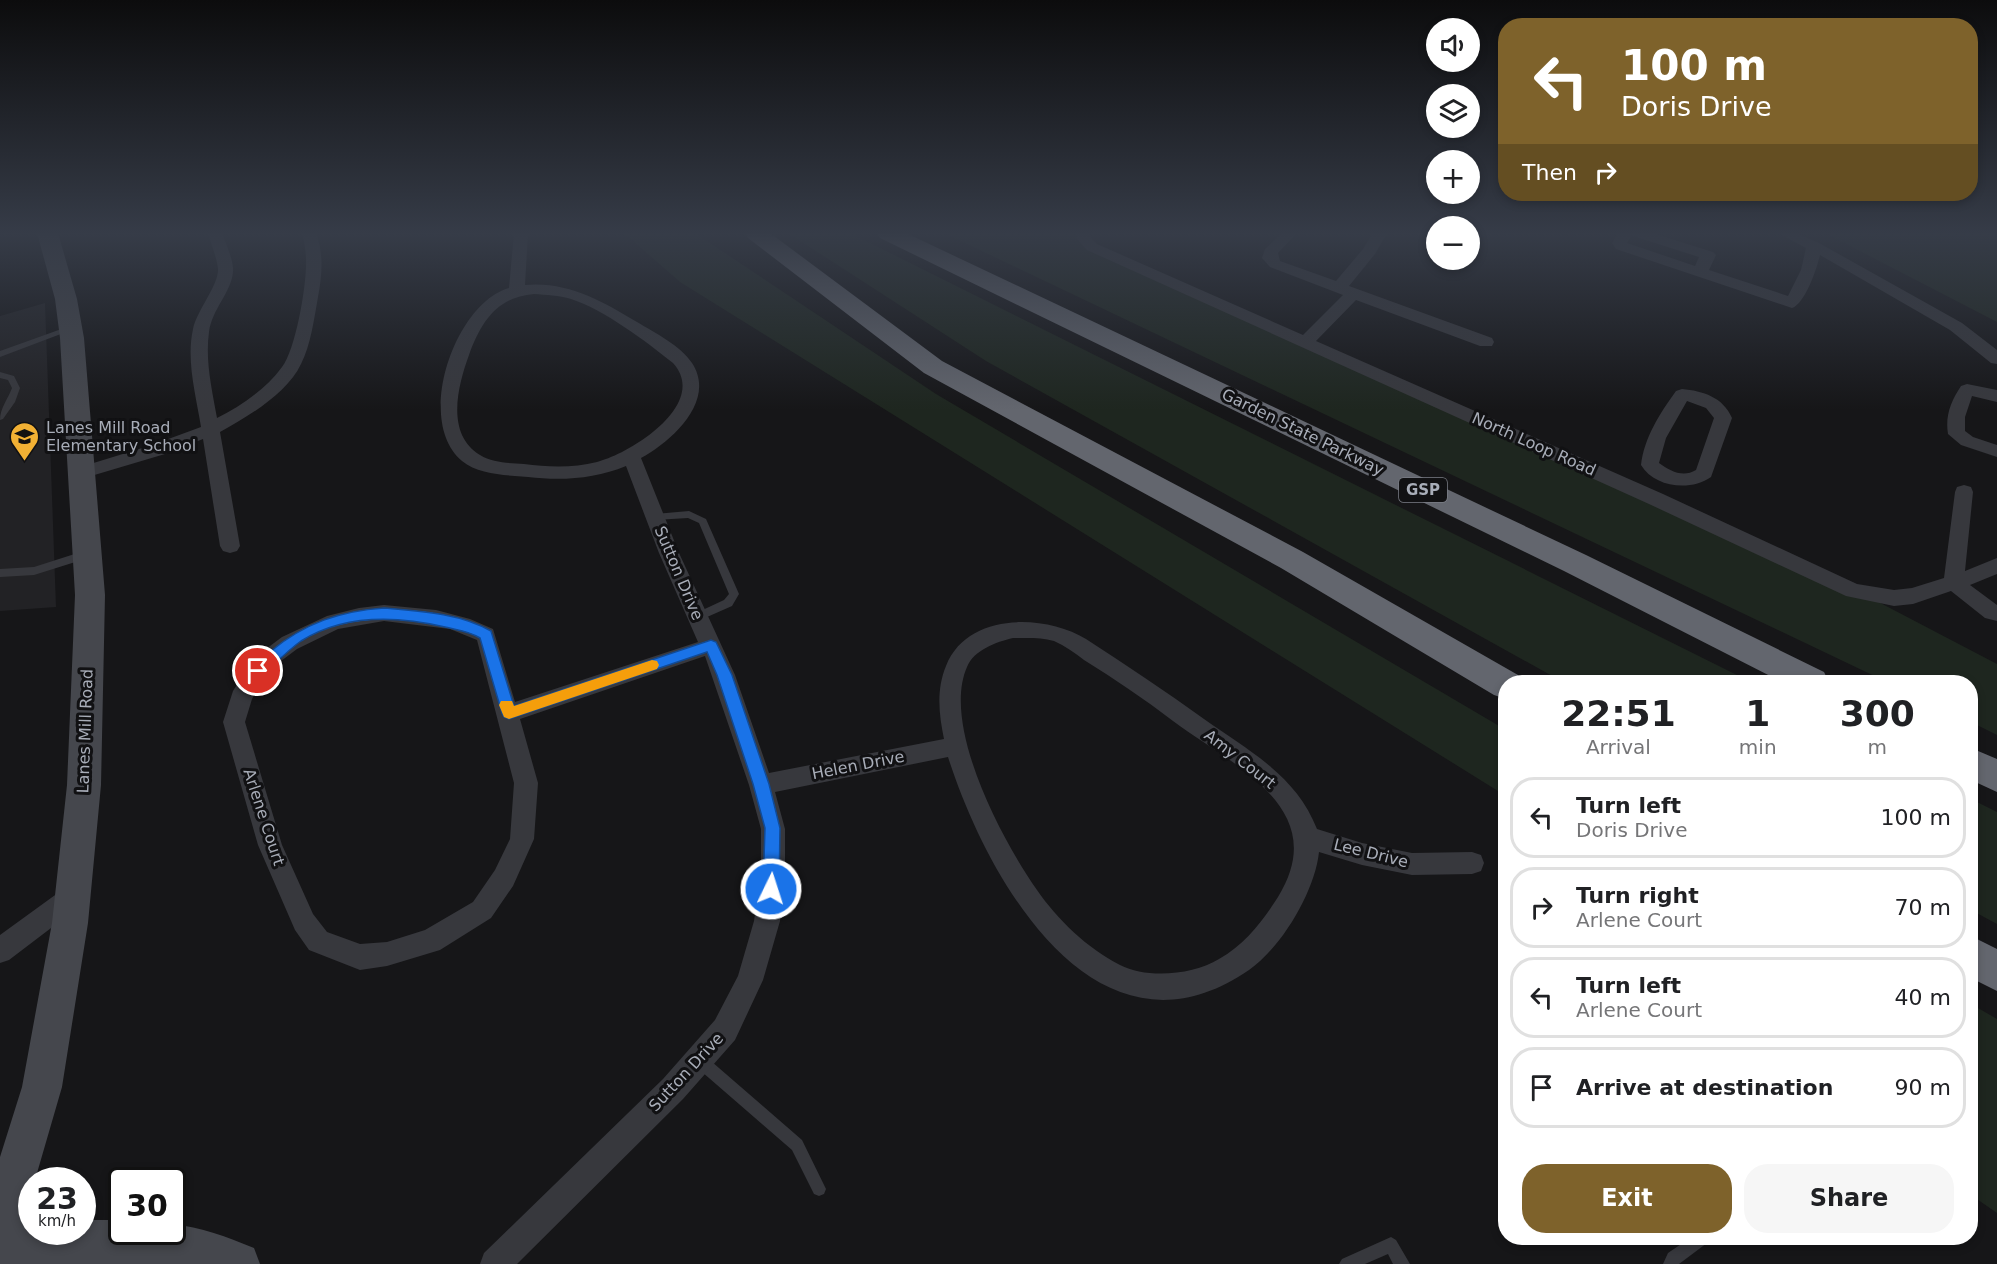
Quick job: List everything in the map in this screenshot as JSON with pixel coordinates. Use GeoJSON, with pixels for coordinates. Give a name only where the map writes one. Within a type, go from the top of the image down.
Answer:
{"type":"FeatureCollection","features":[{"type":"Feature","properties":{"kind":"highway"},"geometry":{"type":"LineString","coordinates":[[821,292],[933,366],[1292,560],[1498,680]]}},
{"type":"Feature","properties":{"kind":"highway"},"geometry":{"type":"LineString","coordinates":[[835,292],[933,366]]}},
{"type":"Feature","properties":{"kind":"highway","name":"Garden State Parkway"},"geometry":{"type":"LineString","coordinates":[[1013,292],[1564,558],[1798,675]]}},
{"type":"Feature","properties":{"kind":"highway"},"geometry":{"type":"LineString","coordinates":[[1017,292],[1032,301]]}},
{"type":"Feature","properties":{"kind":"highway"},"geometry":{"type":"LineString","coordinates":[[1978,766],[1997,776]]}},
{"type":"Feature","properties":{"kind":"highway"},"geometry":{"type":"LineString","coordinates":[[1978,960],[1997,971]]}},
{"type":"Feature","properties":{"kind":"main road","name":"Lanes Mill Road"},"geometry":{"type":"LineString","coordinates":[[0,1225],[42,1087],[70,923],[84,785],[90,595],[70,329],[64,292]]}},
{"type":"Feature","properties":{"kind":"main road"},"geometry":{"type":"LineString","coordinates":[[0,1246],[102,1242],[169,1244],[228,1259],[238,1264]]}},
{"type":"Feature","properties":{"kind":"street"},"geometry":{"type":"LineString","coordinates":[[217,292],[207,309],[201,329],[198,357],[230,546]]}},
{"type":"Feature","properties":{"kind":"street"},"geometry":{"type":"LineString","coordinates":[[81,473],[182,441],[254,405],[291,368],[302,338],[311,292]]}},
{"type":"Feature","properties":{"kind":"street"},"geometry":{"type":"LineString","coordinates":[[510,292],[482,312],[463,351],[449,388],[447,415],[456,441],[467,455],[477,461],[503,469],[545,473],[577,472],[613,464],[649,445],[670,429],[684,410],[691,387],[684,365],[671,352],[583,298],[550,292]]}},
{"type":"Feature","properties":{"kind":"street","name":"North Loop Road"},"geometry":{"type":"LineString","coordinates":[[1193,292],[1656,499],[1853,591],[1894,598],[1913,596],[1954,583],[1997,565]]}},
{"type":"Feature","properties":{"kind":"street"},"geometry":{"type":"LineString","coordinates":[[1306,342],[1345,292]]}},
{"type":"Feature","properties":{"kind":"street"},"geometry":{"type":"LineString","coordinates":[[1352,292],[1486,342]]}},
{"type":"Feature","properties":{"kind":"street"},"geometry":{"type":"LineString","coordinates":[[1763,292],[1794,302],[1799,292]]}},
{"type":"Feature","properties":{"kind":"street"},"geometry":{"type":"LineString","coordinates":[[1895,292],[1957,327],[1984,346],[1997,359]]}},
{"type":"Feature","properties":{"kind":"street"},"geometry":{"type":"LineString","coordinates":[[1997,396],[1967,390],[1961,398],[1955,427],[1957,434],[1967,441],[1997,451]]}},
{"type":"Feature","properties":{"kind":"street"},"geometry":{"type":"LineString","coordinates":[[1682,395],[1691,395],[1710,402],[1721,410],[1723,418],[1704,473],[1698,479],[1682,480],[1670,477],[1656,471],[1650,465],[1650,456],[1672,409],[1682,395]]}},
{"type":"Feature","properties":{"kind":"street","name":"Sutton Drive"},"geometry":{"type":"LineString","coordinates":[[495,1264],[673,1089],[725,1030],[750,980],[767,921],[773,873],[773,828],[761,784],[724,675],[655,517],[631,455]]}},
{"type":"Feature","properties":{"kind":"street"},"geometry":{"type":"LineString","coordinates":[[1656,499],[1670,477]]}},
{"type":"Feature","properties":{"kind":"street"},"geometry":{"type":"LineString","coordinates":[[1964,492],[1954,583],[1992,612],[1997,613]]}},
{"type":"Feature","properties":{"kind":"street","name":"Arlene Court"},"geometry":{"type":"LineString","coordinates":[[384,613],[428,618],[475,628],[486,635],[509,713],[526,783],[522,838],[504,878],[482,910],[431,941],[387,954],[360,957],[318,941],[304,922],[270,845],[234,722],[238,703],[250,679],[268,660],[296,638],[332,622],[384,613]]}},
{"type":"Feature","properties":{"kind":"street","name":"Amy Court"},"geometry":{"type":"LineString","coordinates":[[1013,630],[1042,630],[1062,636],[1118,669],[1268,777],[1293,806],[1307,837],[1304,871],[1279,918],[1253,951],[1220,974],[1186,985],[1149,985],[1116,978],[1092,964],[1072,947],[1029,901],[967,785],[956,746],[949,688],[957,665],[968,649],[988,636],[1013,630]]}},
{"type":"Feature","properties":{"kind":"street"},"geometry":{"type":"LineString","coordinates":[[509,713],[711,646]]}},
{"type":"Feature","properties":{"kind":"street","name":"Helen Drive"},"geometry":{"type":"LineString","coordinates":[[761,784],[956,746]]}},
{"type":"Feature","properties":{"kind":"street","name":"Lee Drive"},"geometry":{"type":"LineString","coordinates":[[1307,837],[1362,854],[1412,864],[1472,863]]}},
{"type":"Feature","properties":{"kind":"street"},"geometry":{"type":"LineString","coordinates":[[0,951],[71,898]]}},
{"type":"Feature","properties":{"kind":"lane"},"geometry":{"type":"LineString","coordinates":[[0,354],[70,329]]}},
{"type":"Feature","properties":{"kind":"lane"},"geometry":{"type":"LineString","coordinates":[[0,375],[11,378],[16,388],[11,402],[0,417]]}},
{"type":"Feature","properties":{"kind":"lane"},"geometry":{"type":"LineString","coordinates":[[655,517],[689,514],[703,521],[735,594],[728,603],[698,617]]}},
{"type":"Feature","properties":{"kind":"lane"},"geometry":{"type":"LineString","coordinates":[[0,573],[34,571],[87,554]]}},
{"type":"Feature","properties":{"kind":"lane"},"geometry":{"type":"LineString","coordinates":[[698,1060],[797,1145],[819,1189]]}},
{"type":"Feature","properties":{"kind":"lane"},"geometry":{"type":"LineString","coordinates":[[1347,1264],[1391,1245],[1402,1264]]}},
{"type":"Feature","properties":{"kind":"lane"},"geometry":{"type":"LineString","coordinates":[[1671,1264],[1673,1258],[1692,1245]]}},
{"type":"Feature","properties":{"kind":"shaded area"},"geometry":{"type":"Polygon","coordinates":[[[696,292],[783,292],[936,394],[1498,725],[1498,791],[696,292]]]}},
{"type":"Feature","properties":{"kind":"shaded area"},"geometry":{"type":"Polygon","coordinates":[[[879,292],[968,292],[1737,675],[1550,675],[986,361],[879,292]]]}},
{"type":"Feature","properties":{"kind":"shaded area"},"geometry":{"type":"Polygon","coordinates":[[[1068,292],[1193,292],[1867,596],[1997,664],[1997,735],[1978,726],[1978,675],[1872,675],[1068,292]]]}},
{"type":"Feature","properties":{"kind":"shaded area"},"geometry":{"type":"Polygon","coordinates":[[[1939,292],[1997,292],[1997,322],[1939,292]]]}},
{"type":"Feature","properties":{"kind":"shaded area","name":"Lanes Mill Road Elementary School"},"geometry":{"type":"Polygon","coordinates":[[[45,303],[56,607],[0,611],[0,316],[45,303]]]}},
{"type":"Feature","properties":{"kind":"shaded area"},"geometry":{"type":"Polygon","coordinates":[[[1978,802],[1997,812],[1997,924],[1978,914],[1978,802]]]}},
{"type":"Feature","properties":{"kind":"shaded area"},"geometry":{"type":"Polygon","coordinates":[[[1978,1008],[1997,1019],[1997,1213],[1978,1200],[1978,1008]]]}},
{"type":"Feature","properties":{"kind":"slow traffic"},"geometry":{"type":"LineString","coordinates":[[506,705],[509,713],[652,665]]}},
{"type":"Feature","properties":{"kind":"place","name":"Lanes Mill Road Elementary School"},"geometry":{"type":"Point","coordinates":[25,462]}},
{"type":"Feature","properties":{"kind":"route"},"geometry":{"type":"LineString","coordinates":[[258,671],[296,638],[332,622],[384,613],[428,618],[475,628],[486,635],[509,713],[711,646],[724,675],[761,784],[773,828],[771,889]]}}]}
